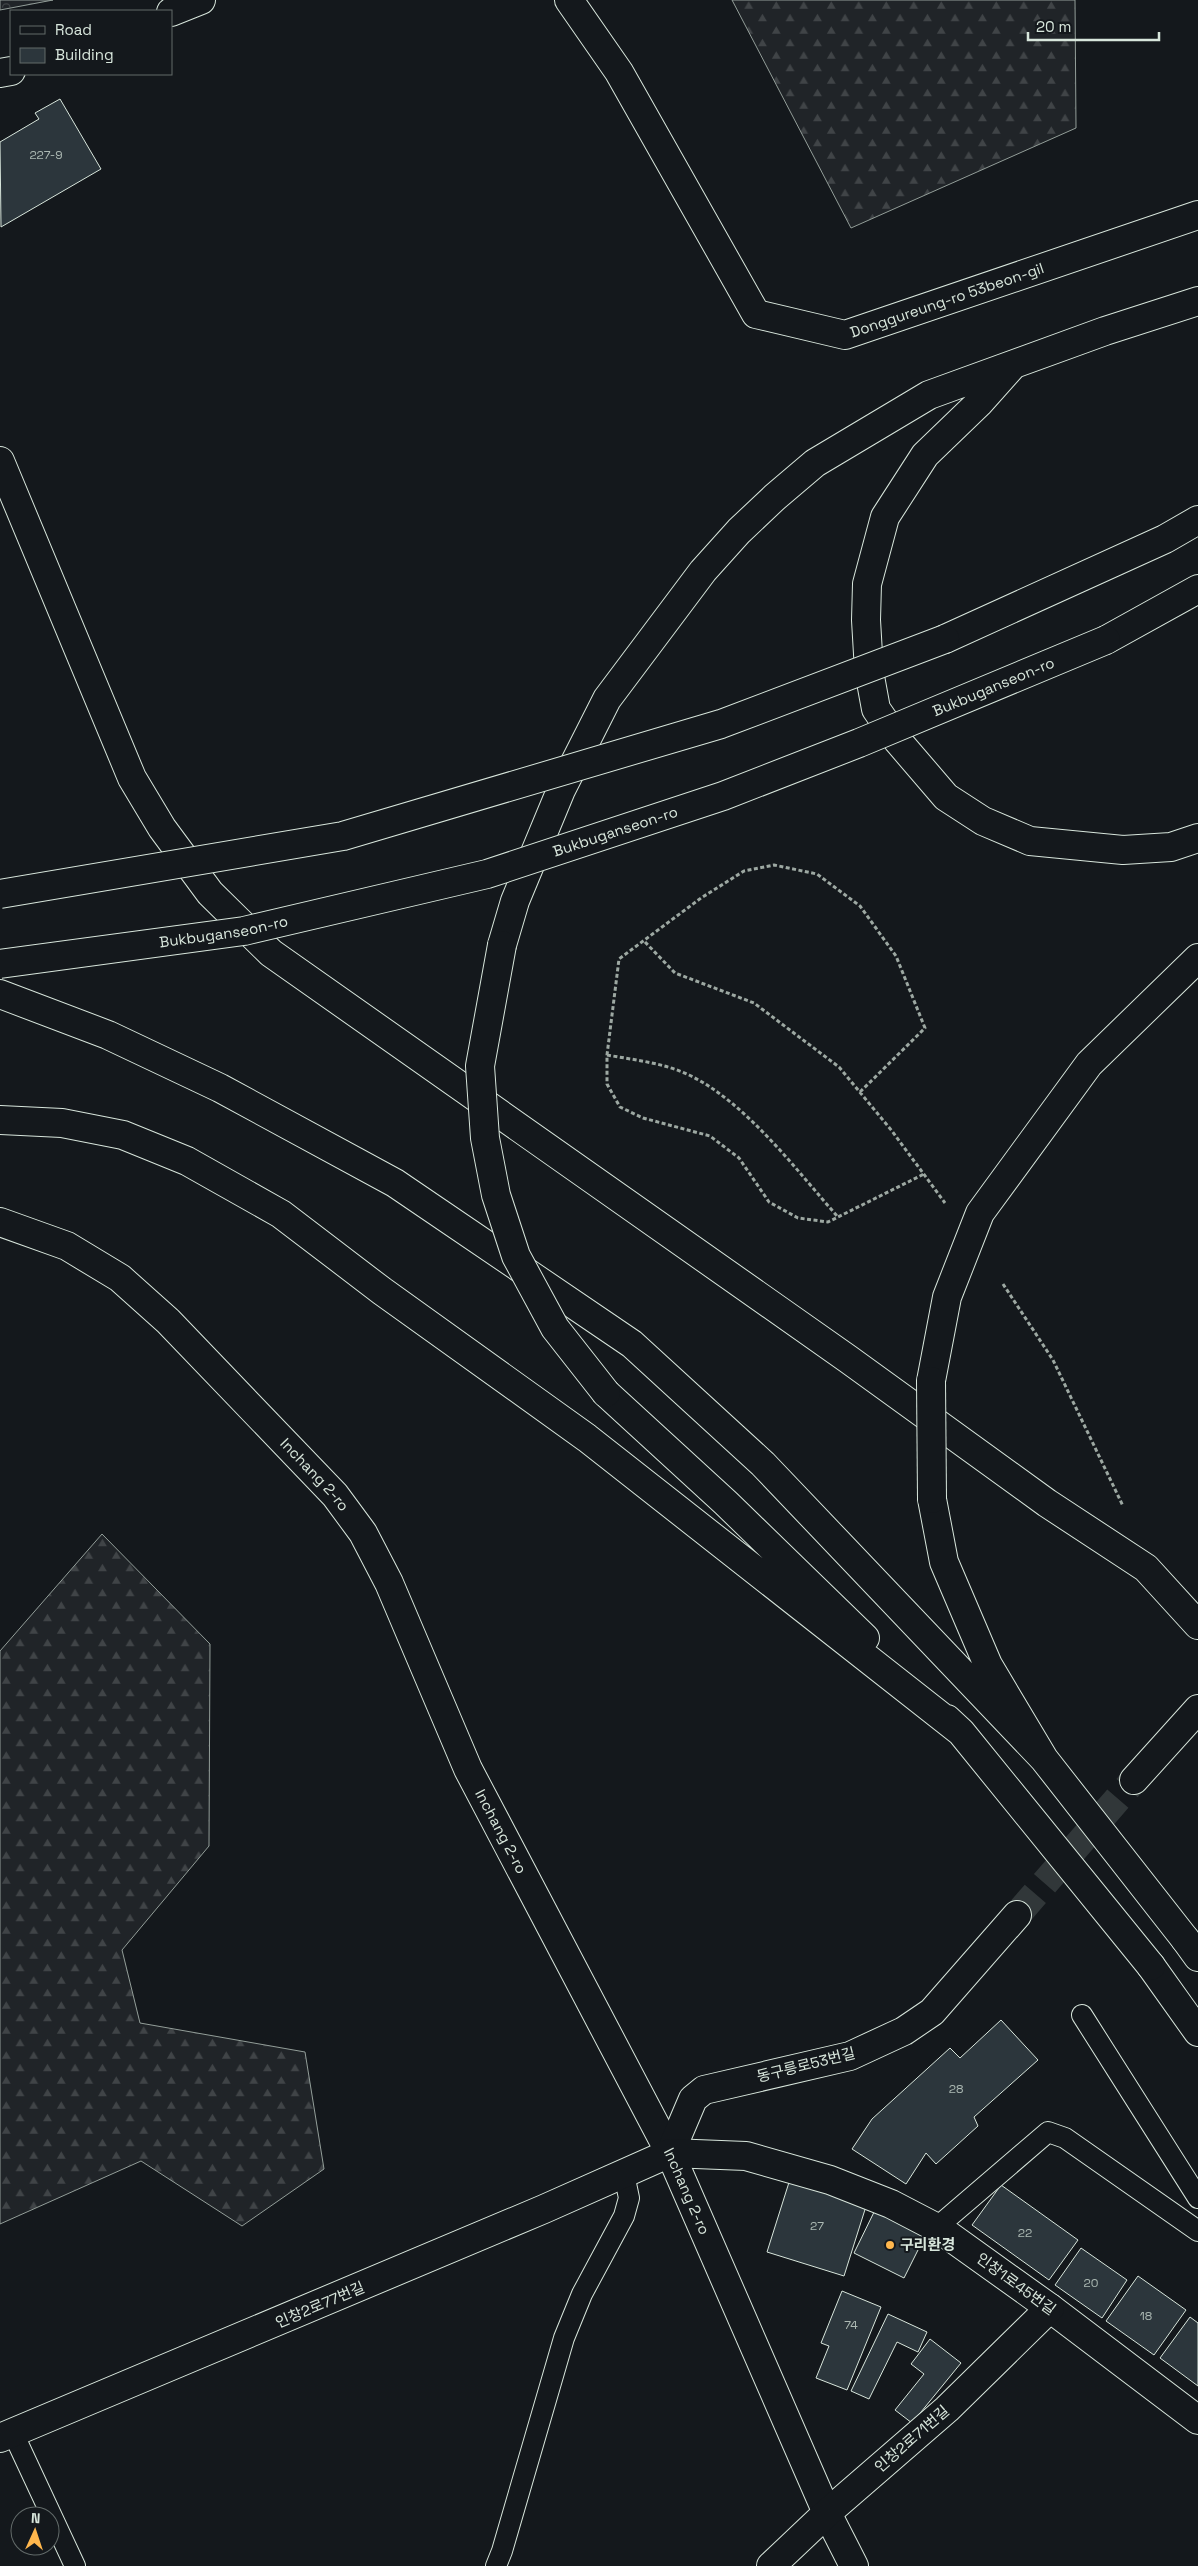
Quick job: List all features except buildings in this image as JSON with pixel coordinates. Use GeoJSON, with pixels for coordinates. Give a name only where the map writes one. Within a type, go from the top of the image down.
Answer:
{"type":"FeatureCollection","features":[{"type":"Feature","properties":{"kind":"main road"},"geometry":{"type":"LineString","coordinates":[[172,12],[202,0]]}},
{"type":"Feature","properties":{"kind":"main road","name":"Donggureung-ro 53beon-gil"},"geometry":{"type":"LineString","coordinates":[[569,0],[619,72],[756,314],[845,335],[1198,215]]}},
{"type":"Feature","properties":{"kind":"main road"},"geometry":{"type":"LineString","coordinates":[[1198,301],[1105,331],[929,395],[815,464],[754,517],[715,558],[607,699],[561,790],[515,901],[502,944],[480,1066],[485,1138],[496,1195],[516,1256],[555,1328],[606,1393],[726,1503],[960,1732],[1151,1966],[1198,2032]]}},
{"type":"Feature","properties":{"kind":"main road"},"geometry":{"type":"LineString","coordinates":[[1015,363],[978,404],[925,455],[885,517],[868,584],[866,620],[869,671],[876,709],[898,741],[946,797],[983,821],[1030,841],[1123,850],[1171,847],[1198,838]]}},
{"type":"Feature","properties":{"kind":"main road"},"geometry":{"type":"LineString","coordinates":[[0,461],[132,778],[162,828],[210,893],[264,946],[848,1359],[1047,1503],[1146,1568],[1198,1626]]}},
{"type":"Feature","properties":{"kind":"main road"},"geometry":{"type":"LineString","coordinates":[[0,894],[343,836],[721,724],[945,639],[1165,539],[1198,520]]}},
{"type":"Feature","properties":{"kind":"main road","name":"Bukbuganseon-ro"},"geometry":{"type":"LineString","coordinates":[[0,964],[244,931],[487,874],[723,796],[859,743],[1106,640],[1198,589]]}},
{"type":"Feature","properties":{"kind":"main road"},"geometry":{"type":"LineString","coordinates":[[1044,1759],[988,1665],[944,1562],[932,1499],[931,1381],[947,1297],[980,1213],[1089,1064],[1198,958]]}},
{"type":"Feature","properties":{"kind":"main road"},"geometry":{"type":"LineString","coordinates":[[0,994],[108,1035],[186,1072],[386,1178],[632,1344],[763,1464],[1044,1759],[1192,1948]]}},
{"type":"Feature","properties":{"kind":"main road"},"geometry":{"type":"LineString","coordinates":[[0,1120],[62,1123],[123,1135],[187,1161],[281,1214],[382,1291],[587,1438],[960,1732]]}},
{"type":"Feature","properties":{"kind":"main road","name":"Inchang 2-ro"},"geometry":{"type":"LineString","coordinates":[[0,1222],[67,1246],[120,1278],[168,1321],[335,1495],[363,1533],[389,1583],[468,1768],[670,2153],[827,2513],[854,2566]]}},
{"type":"Feature","properties":{"kind":"main road"},"geometry":{"type":"LineString","coordinates":[[1134,1780],[1198,1709]]}},
{"type":"Feature","properties":{"kind":"main road","name":"동구릉로53번길"},"geometry":{"type":"LineString","coordinates":[[670,2153],[693,2099],[704,2090],[850,2056],[904,2031],[932,2012],[1016,1915]]}},
{"type":"Feature","properties":{"kind":"main road","name":"인창2로77번길"},"geometry":{"type":"LineString","coordinates":[[7,2435],[273,2325],[670,2153]]}},
{"type":"Feature","properties":{"kind":"main road","name":"인창1로45번길"},"geometry":{"type":"LineString","coordinates":[[670,2153],[756,2158],[830,2180],[890,2204],[936,2228],[1050,2308],[1198,2420]]}},
{"type":"Feature","properties":{"kind":"main road","name":"인창2로71번길"},"geometry":{"type":"LineString","coordinates":[[771,2566],[827,2513],[947,2409],[1050,2308]]}},
{"type":"Feature","properties":{"kind":"lane"},"geometry":{"type":"LineString","coordinates":[[1082,2015],[1198,2198]]}},
{"type":"Feature","properties":{"kind":"lane"},"geometry":{"type":"LineString","coordinates":[[936,2228],[1048,2132],[1065,2138],[1198,2231]]}},
{"type":"Feature","properties":{"kind":"lane"},"geometry":{"type":"LineString","coordinates":[[496,2566],[564,2338],[582,2294],[624,2216],[629,2198],[624,2174]]}},
{"type":"Feature","properties":{"kind":"lane","name":"인창2로77번길"},"geometry":{"type":"LineString","coordinates":[[7,2435],[75,2566]]}},
{"type":"Feature","properties":{"kind":"path"},"geometry":{"type":"LineString","coordinates":[[860,1092],[925,1028],[896,956],[860,906],[817,874],[774,865],[744,871],[701,898],[619,960],[607,1055],[607,1084],[620,1107],[643,1118],[710,1136],[739,1158],[769,1202],[798,1218],[828,1222],[924,1174]]}},
{"type":"Feature","properties":{"kind":"path"},"geometry":{"type":"LineString","coordinates":[[645,942],[675,973],[754,1003],[839,1067],[892,1131],[946,1206]]}},
{"type":"Feature","properties":{"kind":"path"},"geometry":{"type":"LineString","coordinates":[[607,1055],[648,1062],[689,1076],[727,1100],[762,1132],[838,1218]]}},
{"type":"Feature","properties":{"kind":"path"},"geometry":{"type":"LineString","coordinates":[[1003,1284],[1053,1360],[1126,1515]]}},
{"type":"Feature","properties":{"kind":"green space"},"geometry":{"type":"Polygon","coordinates":[[[0,0],[53,0],[0,10],[0,0]]]}},
{"type":"Feature","properties":{"kind":"green space"},"geometry":{"type":"Polygon","coordinates":[[[732,0],[1075,0],[1076,128],[851,228],[732,0]]]}},
{"type":"Feature","properties":{"kind":"green space"},"geometry":{"type":"Polygon","coordinates":[[[102,1534],[210,1644],[209,1846],[122,1950],[140,2023],[305,2052],[324,2169],[242,2226],[141,2161],[0,2224],[0,1651],[102,1534]]]}},
{"type":"Feature","properties":{"kind":"tunnel"},"geometry":{"type":"LineString","coordinates":[[1017,1915],[1134,1780]]}},
{"type":"Feature","properties":{"kind":"place","name":"구리환경"},"geometry":{"type":"Point","coordinates":[890,2245]}}]}
